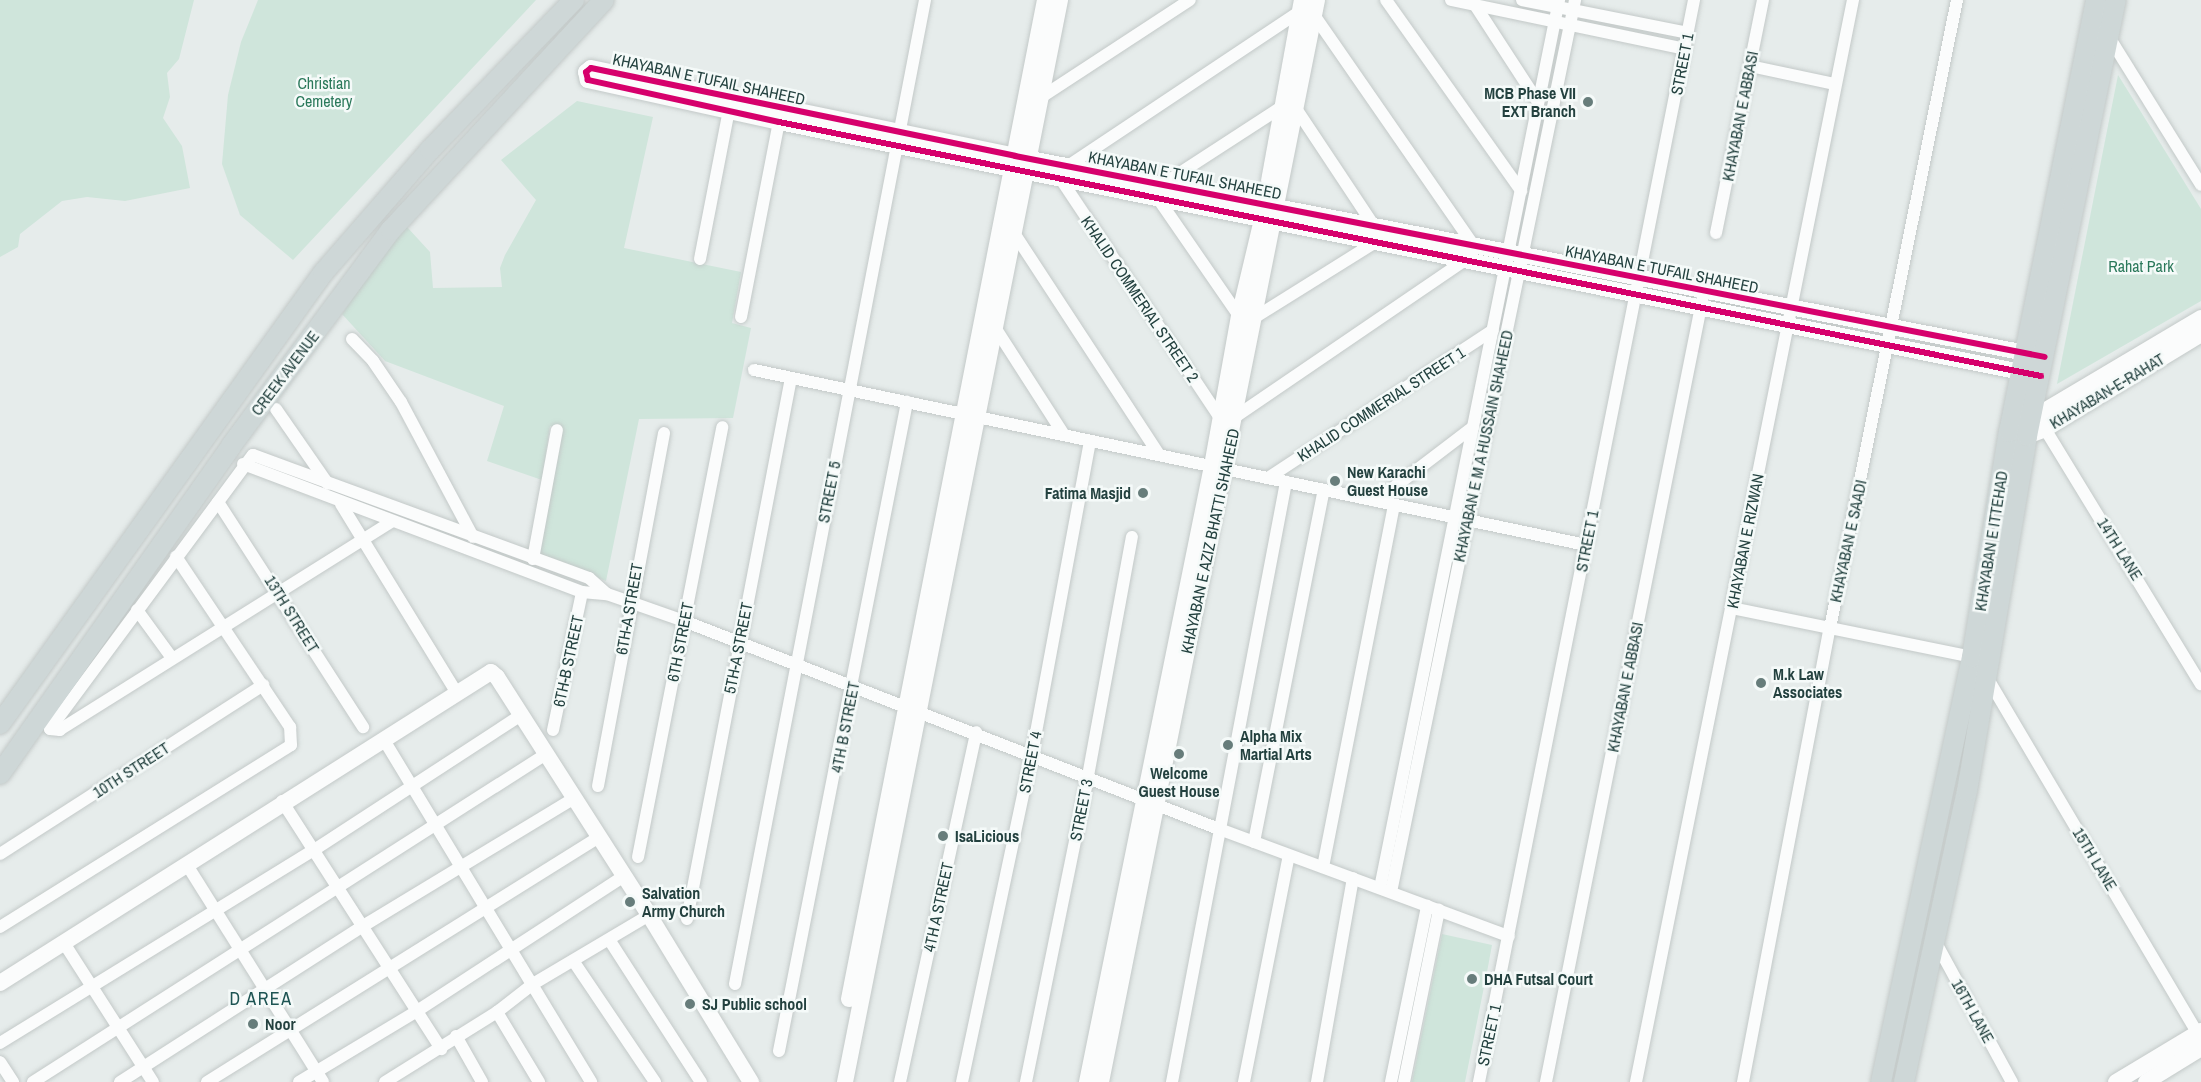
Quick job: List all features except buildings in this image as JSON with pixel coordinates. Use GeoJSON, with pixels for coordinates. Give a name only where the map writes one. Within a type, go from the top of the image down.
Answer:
{"type":"FeatureCollection","features":[{"type":"Feature","properties":{"kind":"main road","name":"CREEK AVENUE"},"geometry":{"type":"LineString","coordinates":[[0,723],[323,273],[430,150],[574,0]]}},
{"type":"Feature","properties":{"kind":"main road","name":"CREEK AVENUE"},"geometry":{"type":"LineString","coordinates":[[0,774],[231,446],[391,230],[604,0]]}},
{"type":"Feature","properties":{"kind":"main road","name":"KHAYABAN E ITTEHAD"},"geometry":{"type":"LineString","coordinates":[[1904,1082],[1988,679],[2027,424],[2020,373],[2096,0]]}},
{"type":"Feature","properties":{"kind":"main road","name":"KHAYABAN E ITTEHAD"},"geometry":{"type":"LineString","coordinates":[[1881,1082],[1972,657],[2027,424],[2041,376],[2116,0]]}},
{"type":"Feature","properties":{"kind":"street","name":"STREET 5"},"geometry":{"type":"LineString","coordinates":[[735,984],[925,0]]}},
{"type":"Feature","properties":{"kind":"street"},"geometry":{"type":"LineString","coordinates":[[1040,98],[1190,0]]}},
{"type":"Feature","properties":{"kind":"street"},"geometry":{"type":"LineString","coordinates":[[1386,0],[1521,191]]}},
{"type":"Feature","properties":{"kind":"street"},"geometry":{"type":"LineString","coordinates":[[1451,0],[1685,50]]}},
{"type":"Feature","properties":{"kind":"street"},"geometry":{"type":"LineString","coordinates":[[1522,0],[1574,6],[1688,33]]}},
{"type":"Feature","properties":{"kind":"street","name":"STREET 1"},"geometry":{"type":"LineString","coordinates":[[1479,1082],[1639,287],[1694,0]]}},
{"type":"Feature","properties":{"kind":"street","name":"KHAYABAN E ABBASI"},"geometry":{"type":"LineString","coordinates":[[1716,233],[1763,0]]}},
{"type":"Feature","properties":{"kind":"street","name":"KHAYABAN E RIZWAN"},"geometry":{"type":"LineString","coordinates":[[1636,1082],[1853,0]]}},
{"type":"Feature","properties":{"kind":"street","name":"KHAYABAN E SAADI"},"geometry":{"type":"LineString","coordinates":[[1743,1082],[1830,628],[1889,346],[1957,0]]}},
{"type":"Feature","properties":{"kind":"street"},"geometry":{"type":"LineString","coordinates":[[972,416],[996,329],[1014,233],[1020,164],[1040,98],[1057,1]]}},
{"type":"Feature","properties":{"kind":"street"},"geometry":{"type":"LineString","coordinates":[[833,1082],[972,416],[1020,164],[1057,1]]}},
{"type":"Feature","properties":{"kind":"street","name":"KHAYABAN E M A HUSSAIN SHAHEED"},"geometry":{"type":"LineString","coordinates":[[1461,519],[1473,427],[1493,330],[1514,262],[1521,191],[1558,4]]}},
{"type":"Feature","properties":{"kind":"street"},"geometry":{"type":"LineString","coordinates":[[1475,5],[1538,102]]}},
{"type":"Feature","properties":{"kind":"street"},"geometry":{"type":"LineString","coordinates":[[1064,172],[1308,6],[1469,253],[1228,418]]}},
{"type":"Feature","properties":{"kind":"street","name":"KHAYABAN E AZIZ BHATTI SHAHEED"},"geometry":{"type":"LineString","coordinates":[[1088,1082],[1218,468],[1308,6]]}},
{"type":"Feature","properties":{"kind":"street","name":"KHAYABAN E M A HUSSAIN SHAHEED"},"geometry":{"type":"LineString","coordinates":[[1385,890],[1514,262],[1574,6]]}},
{"type":"Feature","properties":{"kind":"street"},"geometry":{"type":"LineString","coordinates":[[2109,37],[2201,184]]}},
{"type":"Feature","properties":{"kind":"street"},"geometry":{"type":"LineString","coordinates":[[1750,66],[1835,84]]}},
{"type":"Feature","properties":{"kind":"street","name":"KHAYABAN E TUFAIL SHAHEED"},"geometry":{"type":"LineString","coordinates":[[897,139],[779,122],[588,80],[586,72],[591,68],[897,139],[1700,299],[1792,308],[2045,357]]}},
{"type":"Feature","properties":{"kind":"street"},"geometry":{"type":"LineString","coordinates":[[1289,107],[1376,233],[1246,317],[1160,190],[1289,107]]}},
{"type":"Feature","properties":{"kind":"street"},"geometry":{"type":"LineString","coordinates":[[700,259],[729,110]]}},
{"type":"Feature","properties":{"kind":"street"},"geometry":{"type":"LineString","coordinates":[[741,316],[779,122]]}},
{"type":"Feature","properties":{"kind":"street","name":"KHALID COMMERIAL STREET 2"},"geometry":{"type":"LineString","coordinates":[[1064,172],[1228,418]]}},
{"type":"Feature","properties":{"kind":"street"},"geometry":{"type":"LineString","coordinates":[[1014,233],[1159,455]]}},
{"type":"Feature","properties":{"kind":"street","name":"KHAYABAN E TUFAIL SHAHEED"},"geometry":{"type":"LineString","coordinates":[[1700,299],[1789,326],[2041,376]]}},
{"type":"Feature","properties":{"kind":"street","name":"KHAYABAN E ABBASI"},"geometry":{"type":"LineString","coordinates":[[1546,1082],[1700,299]]}},
{"type":"Feature","properties":{"kind":"street"},"geometry":{"type":"LineString","coordinates":[[2027,424],[2200,326]]}},
{"type":"Feature","properties":{"kind":"street"},"geometry":{"type":"LineString","coordinates":[[996,329],[1064,435]]}},
{"type":"Feature","properties":{"kind":"street","name":"KHALID COMMERIAL STREET 1"},"geometry":{"type":"LineString","coordinates":[[1268,478],[1493,330]]}},
{"type":"Feature","properties":{"kind":"street"},"geometry":{"type":"LineString","coordinates":[[351,339],[373,361],[401,402],[473,537]]}},
{"type":"Feature","properties":{"kind":"street"},"geometry":{"type":"LineString","coordinates":[[754,370],[1586,545]]}},
{"type":"Feature","properties":{"kind":"street","name":"5TH-A STREET"},"geometry":{"type":"LineString","coordinates":[[687,919],[791,378]]}},
{"type":"Feature","properties":{"kind":"street","name":"4TH B STREET"},"geometry":{"type":"LineString","coordinates":[[779,1051],[907,402]]}},
{"type":"Feature","properties":{"kind":"street"},"geometry":{"type":"LineString","coordinates":[[276,408],[364,539],[456,692]]}},
{"type":"Feature","properties":{"kind":"street","name":"14TH LANE"},"geometry":{"type":"LineString","coordinates":[[2027,424],[2201,684]]}},
{"type":"Feature","properties":{"kind":"street","name":"6TH STREET"},"geometry":{"type":"LineString","coordinates":[[638,857],[722,427]]}},
{"type":"Feature","properties":{"kind":"street"},"geometry":{"type":"LineString","coordinates":[[1376,501],[1473,427]]}},
{"type":"Feature","properties":{"kind":"street"},"geometry":{"type":"LineString","coordinates":[[533,559],[557,430]]}},
{"type":"Feature","properties":{"kind":"street","name":"6TH-A STREET"},"geometry":{"type":"LineString","coordinates":[[598,786],[630,602],[664,433]]}},
{"type":"Feature","properties":{"kind":"street","name":"STREET 4"},"geometry":{"type":"LineString","coordinates":[[962,1082],[1032,754],[1090,441]]}},
{"type":"Feature","properties":{"kind":"street"},"geometry":{"type":"LineString","coordinates":[[391,522],[60,730],[51,729],[250,457],[258,456],[328,484],[589,578],[607,594]]}},
{"type":"Feature","properties":{"kind":"street"},"geometry":{"type":"LineString","coordinates":[[243,464],[341,504],[582,592],[607,594],[684,621],[976,732],[1219,829],[1509,936]]}},
{"type":"Feature","properties":{"kind":"street"},"geometry":{"type":"LineString","coordinates":[[1172,1082],[1286,482]]}},
{"type":"Feature","properties":{"kind":"street"},"geometry":{"type":"LineString","coordinates":[[1254,842],[1324,490]]}},
{"type":"Feature","properties":{"kind":"street","name":"13TH STREET"},"geometry":{"type":"LineString","coordinates":[[218,502],[278,592],[363,728]]}},
{"type":"Feature","properties":{"kind":"street"},"geometry":{"type":"LineString","coordinates":[[1323,867],[1394,505]]}},
{"type":"Feature","properties":{"kind":"street","name":"STREET 3"},"geometry":{"type":"LineString","coordinates":[[1026,1082],[1088,776],[1132,537]]}},
{"type":"Feature","properties":{"kind":"street"},"geometry":{"type":"LineString","coordinates":[[0,927],[285,751],[293,738],[290,727],[225,625],[176,557]]}},
{"type":"Feature","properties":{"kind":"street","name":"6TH-B STREET"},"geometry":{"type":"LineString","coordinates":[[553,730],[582,592]]}},
{"type":"Feature","properties":{"kind":"street"},"geometry":{"type":"LineString","coordinates":[[1732,608],[1972,657]]}},
{"type":"Feature","properties":{"kind":"street"},"geometry":{"type":"LineString","coordinates":[[137,610],[172,658]]}},
{"type":"Feature","properties":{"kind":"street"},"geometry":{"type":"LineString","coordinates":[[0,983],[187,865],[282,801],[491,672],[522,715],[649,915],[751,1082]]}},
{"type":"Feature","properties":{"kind":"street","name":"15TH LANE"},"geometry":{"type":"LineString","coordinates":[[1988,679],[2200,1038]]}},
{"type":"Feature","properties":{"kind":"street","name":"10TH STREET"},"geometry":{"type":"LineString","coordinates":[[0,854],[263,685]]}},
{"type":"Feature","properties":{"kind":"street"},"geometry":{"type":"LineString","coordinates":[[844,1082],[912,708]]}},
{"type":"Feature","properties":{"kind":"street"},"geometry":{"type":"LineString","coordinates":[[0,1043],[90,984],[314,850],[522,715]]}},
{"type":"Feature","properties":{"kind":"street","name":"4TH A STREET"},"geometry":{"type":"LineString","coordinates":[[900,1082],[976,732]]}},
{"type":"Feature","properties":{"kind":"street"},"geometry":{"type":"LineString","coordinates":[[384,740],[591,1082]]}},
{"type":"Feature","properties":{"kind":"street"},"geometry":{"type":"LineString","coordinates":[[33,1082],[338,888],[435,822],[546,754]]}},
{"type":"Feature","properties":{"kind":"street"},"geometry":{"type":"LineString","coordinates":[[120,1082],[363,926],[574,798]]}},
{"type":"Feature","properties":{"kind":"street"},"geometry":{"type":"LineString","coordinates":[[282,801],[441,1049]]}},
{"type":"Feature","properties":{"kind":"street","name":"KHAYABAN E AZIZ BHATTI SHAHEED"},"geometry":{"type":"LineString","coordinates":[[1101,1082],[1149,801]]}},
{"type":"Feature","properties":{"kind":"street"},"geometry":{"type":"LineString","coordinates":[[207,1082],[599,837]]}},
{"type":"Feature","properties":{"kind":"street"},"geometry":{"type":"LineString","coordinates":[[1244,1082],[1289,855]]}},
{"type":"Feature","properties":{"kind":"street"},"geometry":{"type":"LineString","coordinates":[[187,865],[320,1077]]}},
{"type":"Feature","properties":{"kind":"street"},"geometry":{"type":"LineString","coordinates":[[299,1082],[320,1077],[624,876]]}},
{"type":"Feature","properties":{"kind":"street"},"geometry":{"type":"LineString","coordinates":[[1317,1082],[1353,878]]}},
{"type":"Feature","properties":{"kind":"street"},"geometry":{"type":"LineString","coordinates":[[1391,1082],[1433,908]]}},
{"type":"Feature","properties":{"kind":"street"},"geometry":{"type":"LineString","coordinates":[[1404,1082],[1433,908]]}},
{"type":"Feature","properties":{"kind":"street"},"geometry":{"type":"LineString","coordinates":[[385,1082],[403,1077],[456,1036],[497,1012],[533,984],[610,941],[649,915]]}},
{"type":"Feature","properties":{"kind":"street"},"geometry":{"type":"LineString","coordinates":[[610,941],[701,1082]]}},
{"type":"Feature","properties":{"kind":"street","name":"16TH LANE"},"geometry":{"type":"LineString","coordinates":[[1935,941],[2012,1082]]}},
{"type":"Feature","properties":{"kind":"street"},"geometry":{"type":"LineString","coordinates":[[64,943],[153,1082]]}},
{"type":"Feature","properties":{"kind":"street"},"geometry":{"type":"LineString","coordinates":[[574,962],[655,1082]]}},
{"type":"Feature","properties":{"kind":"street"},"geometry":{"type":"LineString","coordinates":[[497,1012],[539,1082]]}},
{"type":"Feature","properties":{"kind":"street"},"geometry":{"type":"LineString","coordinates":[[456,1036],[482,1082]]}},
{"type":"Feature","properties":{"kind":"street"},"geometry":{"type":"LineString","coordinates":[[2116,1082],[2200,1038]]}},
{"type":"Feature","properties":{"kind":"street"},"geometry":{"type":"LineString","coordinates":[[2146,1082],[2200,1038]]}},
{"type":"Feature","properties":{"kind":"street"},"geometry":{"type":"LineString","coordinates":[[0,1062],[13,1082]]}},
{"type":"Feature","properties":{"kind":"green space"},"geometry":{"type":"Polygon","coordinates":[[[0,0],[194,0],[179,59],[167,73],[170,97],[163,118],[182,146],[190,188],[125,201],[87,197],[62,201],[20,234],[18,247],[0,257],[0,0]]]}},
{"type":"Feature","properties":{"kind":"green space","name":"Christian Cemetery"},"geometry":{"type":"Polygon","coordinates":[[[258,0],[536,0],[293,260],[240,215],[222,164],[228,95],[241,42],[258,0]]]}},
{"type":"Feature","properties":{"kind":"green space","name":"Rahat Park"},"geometry":{"type":"Polygon","coordinates":[[[2118,75],[2201,209],[2201,301],[2057,384],[2118,75]]]}},
{"type":"Feature","properties":{"kind":"green space"},"geometry":{"type":"Polygon","coordinates":[[[577,101],[653,117],[624,248],[741,272],[732,323],[751,328],[733,418],[639,419],[606,581],[538,555],[559,429],[550,426],[542,480],[487,461],[504,406],[385,361],[342,314],[360,287],[362,278],[407,227],[430,252],[433,288],[502,287],[500,268],[505,255],[536,200],[501,160],[577,101]]]}},
{"type":"Feature","properties":{"kind":"green space"},"geometry":{"type":"Polygon","coordinates":[[[1442,934],[1492,945],[1465,1082],[1412,1082],[1442,934]]]}},
{"type":"Feature","properties":{"kind":"cycle path"},"geometry":{"type":"LineString","coordinates":[[2041,376],[779,122],[588,80],[586,72],[591,68],[1015,156],[2045,357]]}},
{"type":"Feature","properties":{"kind":"place","name":"MCB Phase VII EXT Branch"},"geometry":{"type":"Point","coordinates":[1588,102]}},
{"type":"Feature","properties":{"kind":"place","name":"New Karachi Guest House"},"geometry":{"type":"Point","coordinates":[1335,481]}},
{"type":"Feature","properties":{"kind":"place","name":"Fatima Masjid"},"geometry":{"type":"Point","coordinates":[1143,493]}},
{"type":"Feature","properties":{"kind":"place","name":"M.k Law Associates"},"geometry":{"type":"Point","coordinates":[1761,683]}},
{"type":"Feature","properties":{"kind":"place","name":"Alpha Mix Martial Arts"},"geometry":{"type":"Point","coordinates":[1228,745]}},
{"type":"Feature","properties":{"kind":"place","name":"Welcome Guest House"},"geometry":{"type":"Point","coordinates":[1179,754]}},
{"type":"Feature","properties":{"kind":"place","name":"IsaLicious"},"geometry":{"type":"Point","coordinates":[943,836]}},
{"type":"Feature","properties":{"kind":"place","name":"Salvation Army Church"},"geometry":{"type":"Point","coordinates":[630,902]}},
{"type":"Feature","properties":{"kind":"place","name":"DHA Futsal Court"},"geometry":{"type":"Point","coordinates":[1472,979]}},
{"type":"Feature","properties":{"kind":"place","name":"SJ Public school"},"geometry":{"type":"Point","coordinates":[690,1004]}},
{"type":"Feature","properties":{"kind":"place","name":"Noor"},"geometry":{"type":"Point","coordinates":[253,1024]}},
{"type":"Feature","properties":{"kind":"district","name":"D AREA"},"geometry":{"type":"Point","coordinates":[261,999]}}]}
